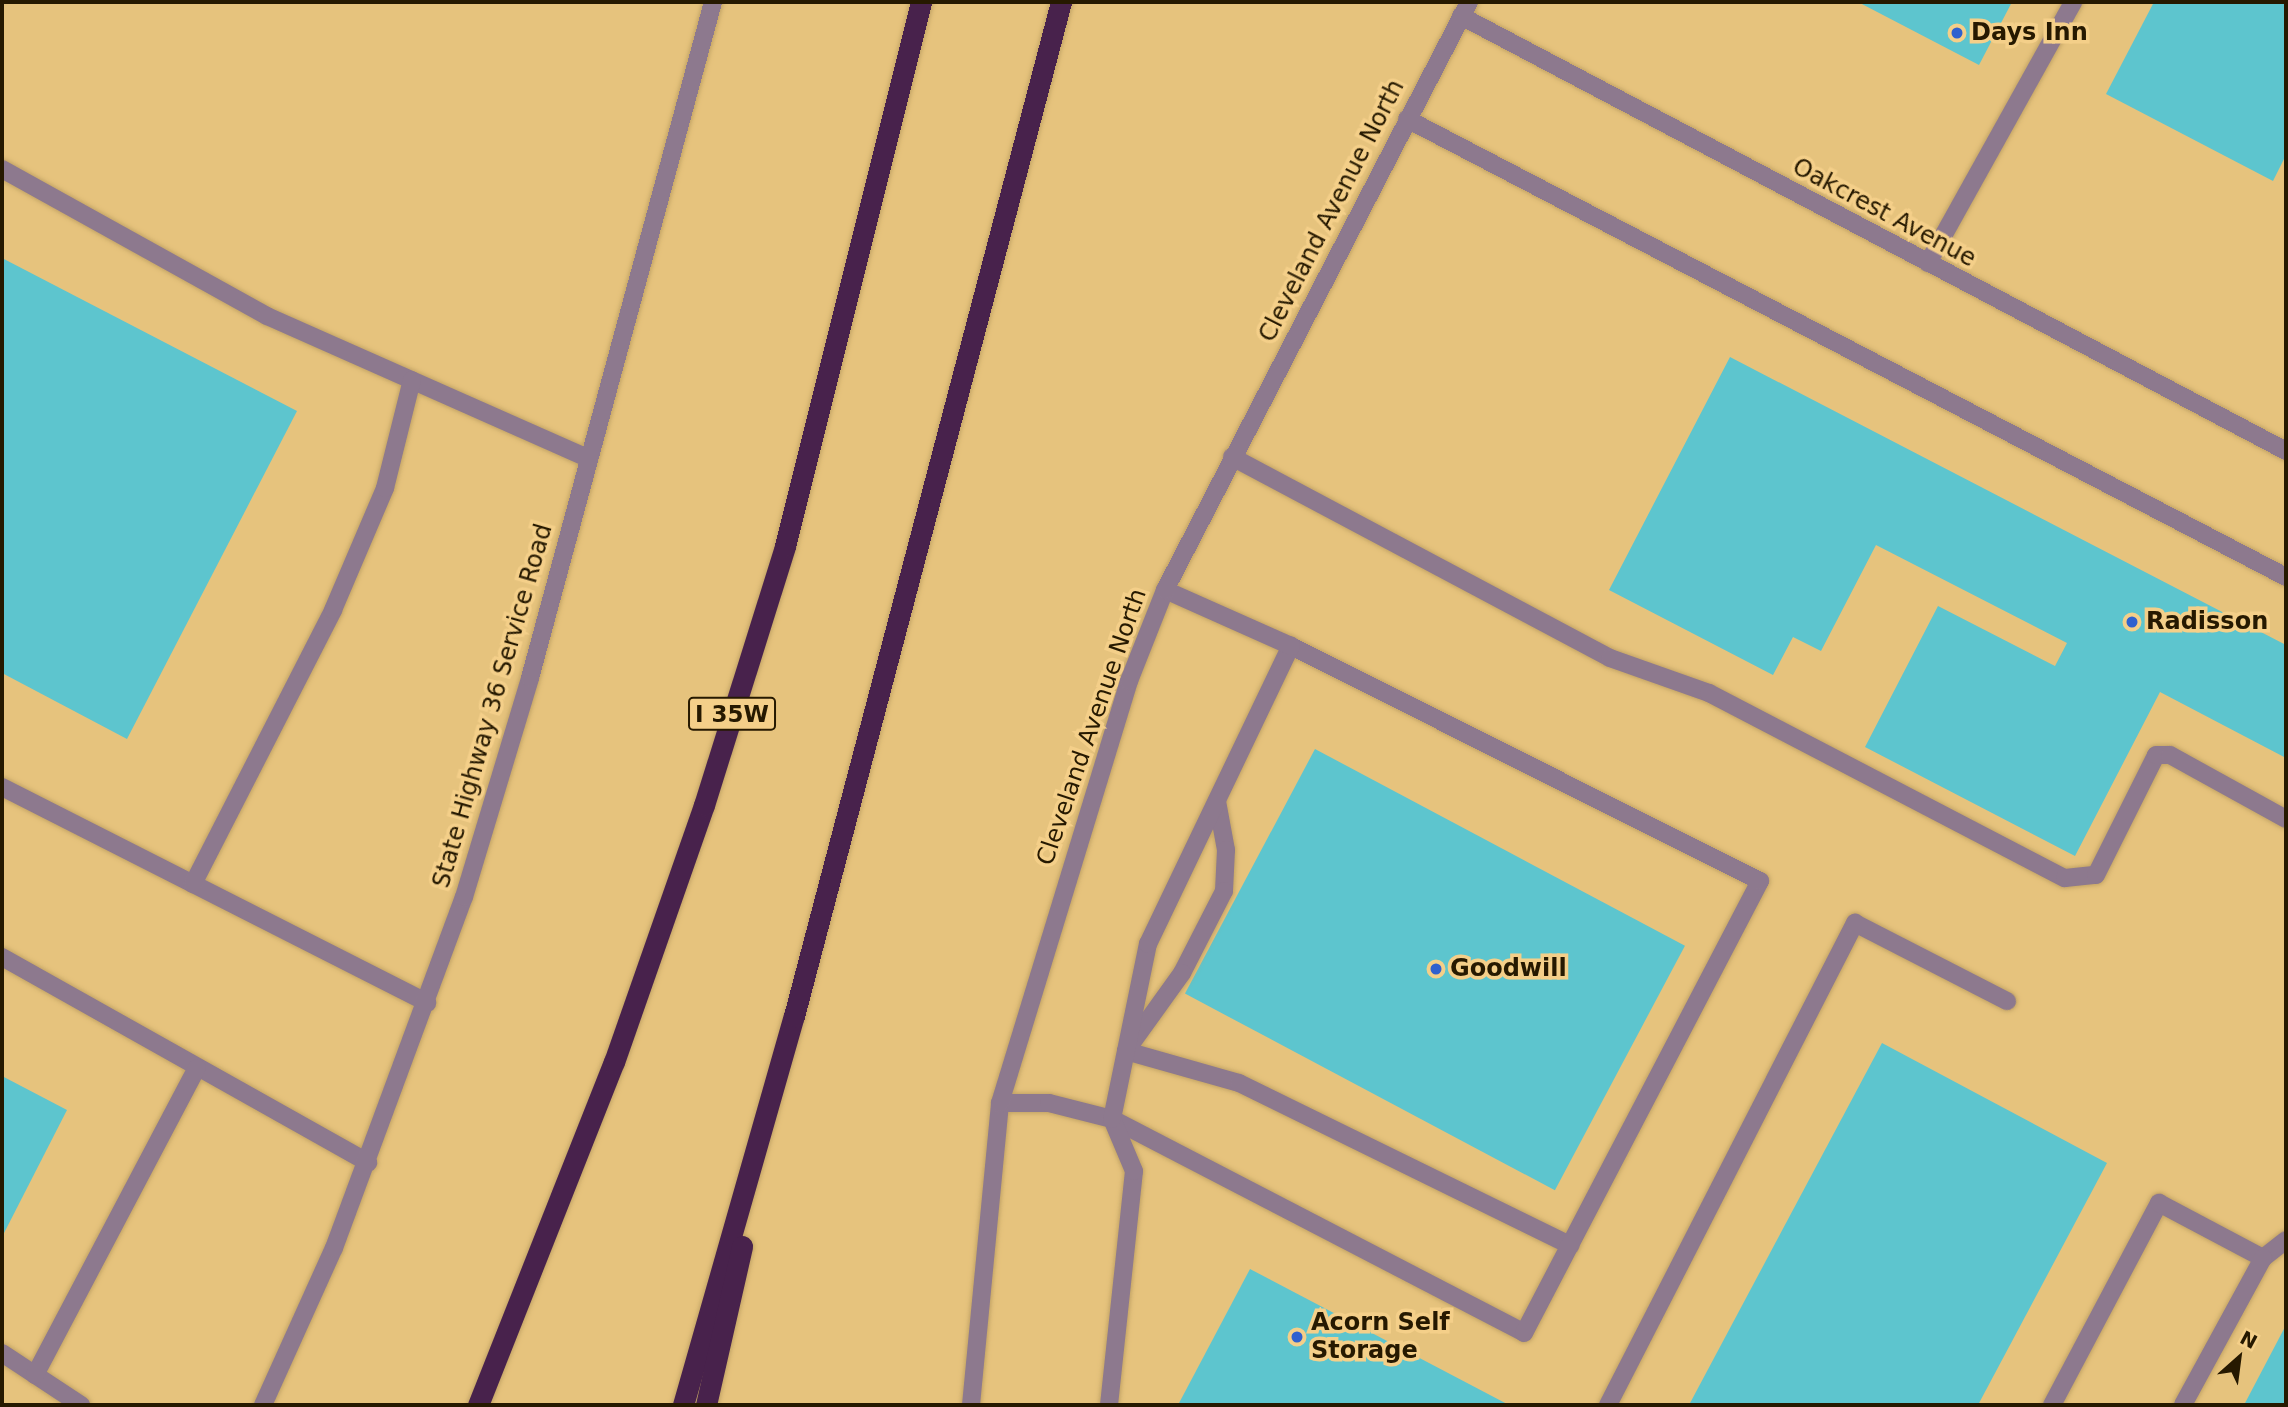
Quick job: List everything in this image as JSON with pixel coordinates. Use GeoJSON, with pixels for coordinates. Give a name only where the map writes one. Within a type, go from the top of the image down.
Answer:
{"type":"FeatureCollection","features":[{"type":"Feature","properties":{"kind":"highway","name":"I 35W"},"geometry":{"type":"LineString","coordinates":[[478,1405],[614,1062],[704,805],[785,546],[921,2]]}},
{"type":"Feature","properties":{"kind":"highway"},"geometry":{"type":"LineString","coordinates":[[683,1405],[794,1016],[1060,2]]}},
{"type":"Feature","properties":{"kind":"highway"},"geometry":{"type":"LineString","coordinates":[[706,1405],[794,1016]]}},
{"type":"Feature","properties":{"kind":"street","name":"State Highway 36 Service Road"},"geometry":{"type":"LineString","coordinates":[[262,1405],[368,1162],[427,1003],[530,678],[713,2]]}},
{"type":"Feature","properties":{"kind":"street"},"geometry":{"type":"LineString","coordinates":[[1928,264],[2073,2]]}},
{"type":"Feature","properties":{"kind":"street","name":"Oakcrest Avenue"},"geometry":{"type":"LineString","coordinates":[[1465,9],[1928,264],[2286,451]]}},
{"type":"Feature","properties":{"kind":"street","name":"Cleveland Avenue North"},"geometry":{"type":"LineString","coordinates":[[971,1405],[1000,1103],[1112,734],[1164,590],[1465,9]]}},
{"type":"Feature","properties":{"kind":"street"},"geometry":{"type":"LineString","coordinates":[[1407,119],[2286,577]]}},
{"type":"Feature","properties":{"kind":"street"},"geometry":{"type":"LineString","coordinates":[[2,169],[267,316],[589,459]]}},
{"type":"Feature","properties":{"kind":"street"},"geometry":{"type":"LineString","coordinates":[[193,884],[339,598],[385,488],[412,380]]}},
{"type":"Feature","properties":{"kind":"street"},"geometry":{"type":"LineString","coordinates":[[1232,457],[1610,658],[1709,693],[2065,878],[2096,876],[2156,755],[2170,755],[2286,819]]}},
{"type":"Feature","properties":{"kind":"street"},"geometry":{"type":"LineString","coordinates":[[1000,1103],[1049,1103],[1112,1119],[1524,1333],[1760,881],[1291,646],[1164,590]]}},
{"type":"Feature","properties":{"kind":"street"},"geometry":{"type":"LineString","coordinates":[[1109,1405],[1134,1171],[1112,1119],[1148,944],[1291,646]]}},
{"type":"Feature","properties":{"kind":"street"},"geometry":{"type":"LineString","coordinates":[[2,787],[427,1003]]}},
{"type":"Feature","properties":{"kind":"street"},"geometry":{"type":"LineString","coordinates":[[1126,1051],[1182,973],[1224,891],[1226,850],[1217,801]]}},
{"type":"Feature","properties":{"kind":"street"},"geometry":{"type":"LineString","coordinates":[[1608,1405],[1855,923],[2007,1001]]}},
{"type":"Feature","properties":{"kind":"street"},"geometry":{"type":"LineString","coordinates":[[2,957],[368,1162]]}},
{"type":"Feature","properties":{"kind":"street"},"geometry":{"type":"LineString","coordinates":[[1126,1051],[1239,1083],[1570,1245]]}},
{"type":"Feature","properties":{"kind":"street"},"geometry":{"type":"LineString","coordinates":[[35,1375],[197,1068]]}},
{"type":"Feature","properties":{"kind":"street"},"geometry":{"type":"LineString","coordinates":[[2052,1405],[2159,1203],[2263,1258]]}},
{"type":"Feature","properties":{"kind":"street"},"geometry":{"type":"LineString","coordinates":[[2183,1405],[2263,1258],[2286,1240]]}},
{"type":"Feature","properties":{"kind":"street"},"geometry":{"type":"LineString","coordinates":[[2,1353],[80,1405]]}},
{"type":"Feature","properties":{"kind":"building","name":"Days Inn"},"geometry":{"type":"Polygon","coordinates":[[[1858,2],[2012,2],[1979,65],[1858,2]]]}},
{"type":"Feature","properties":{"kind":"building"},"geometry":{"type":"Polygon","coordinates":[[[2154,2],[2286,2],[2286,155],[2273,181],[2106,94],[2154,2]]]}},
{"type":"Feature","properties":{"kind":"building"},"geometry":{"type":"Polygon","coordinates":[[[2,258],[297,411],[127,739],[2,673],[2,258]]]}},
{"type":"Feature","properties":{"kind":"building","name":"Radisson"},"geometry":{"type":"Polygon","coordinates":[[[1730,357],[2286,645],[2286,758],[2160,692],[2075,856],[1865,747],[1938,606],[2055,666],[2067,643],[1876,545],[1821,651],[1793,637],[1773,675],[1609,590],[1730,357]]]}},
{"type":"Feature","properties":{"kind":"building","name":"Goodwill"},"geometry":{"type":"Polygon","coordinates":[[[1315,749],[1685,946],[1555,1190],[1185,994],[1315,749]]]}},
{"type":"Feature","properties":{"kind":"building"},"geometry":{"type":"Polygon","coordinates":[[[1882,1043],[2107,1163],[1978,1405],[1689,1405],[1882,1043]]]}},
{"type":"Feature","properties":{"kind":"building"},"geometry":{"type":"Polygon","coordinates":[[[2,1076],[67,1110],[2,1237],[2,1076]]]}},
{"type":"Feature","properties":{"kind":"building","name":"Acorn Self Storage"},"geometry":{"type":"Polygon","coordinates":[[[1250,1269],[1509,1405],[1178,1405],[1250,1269]]]}},
{"type":"Feature","properties":{"kind":"building"},"geometry":{"type":"Polygon","coordinates":[[[2286,1325],[2286,1405],[2244,1405],[2286,1325]]]}},
{"type":"Feature","properties":{"kind":"place","name":"Days Inn"},"geometry":{"type":"Point","coordinates":[1957,33]}},
{"type":"Feature","properties":{"kind":"place","name":"Radisson"},"geometry":{"type":"Point","coordinates":[2132,622]}},
{"type":"Feature","properties":{"kind":"place","name":"Goodwill"},"geometry":{"type":"Point","coordinates":[1436,969]}},
{"type":"Feature","properties":{"kind":"place","name":"Acorn Self Storage"},"geometry":{"type":"Point","coordinates":[1297,1337]}}]}
